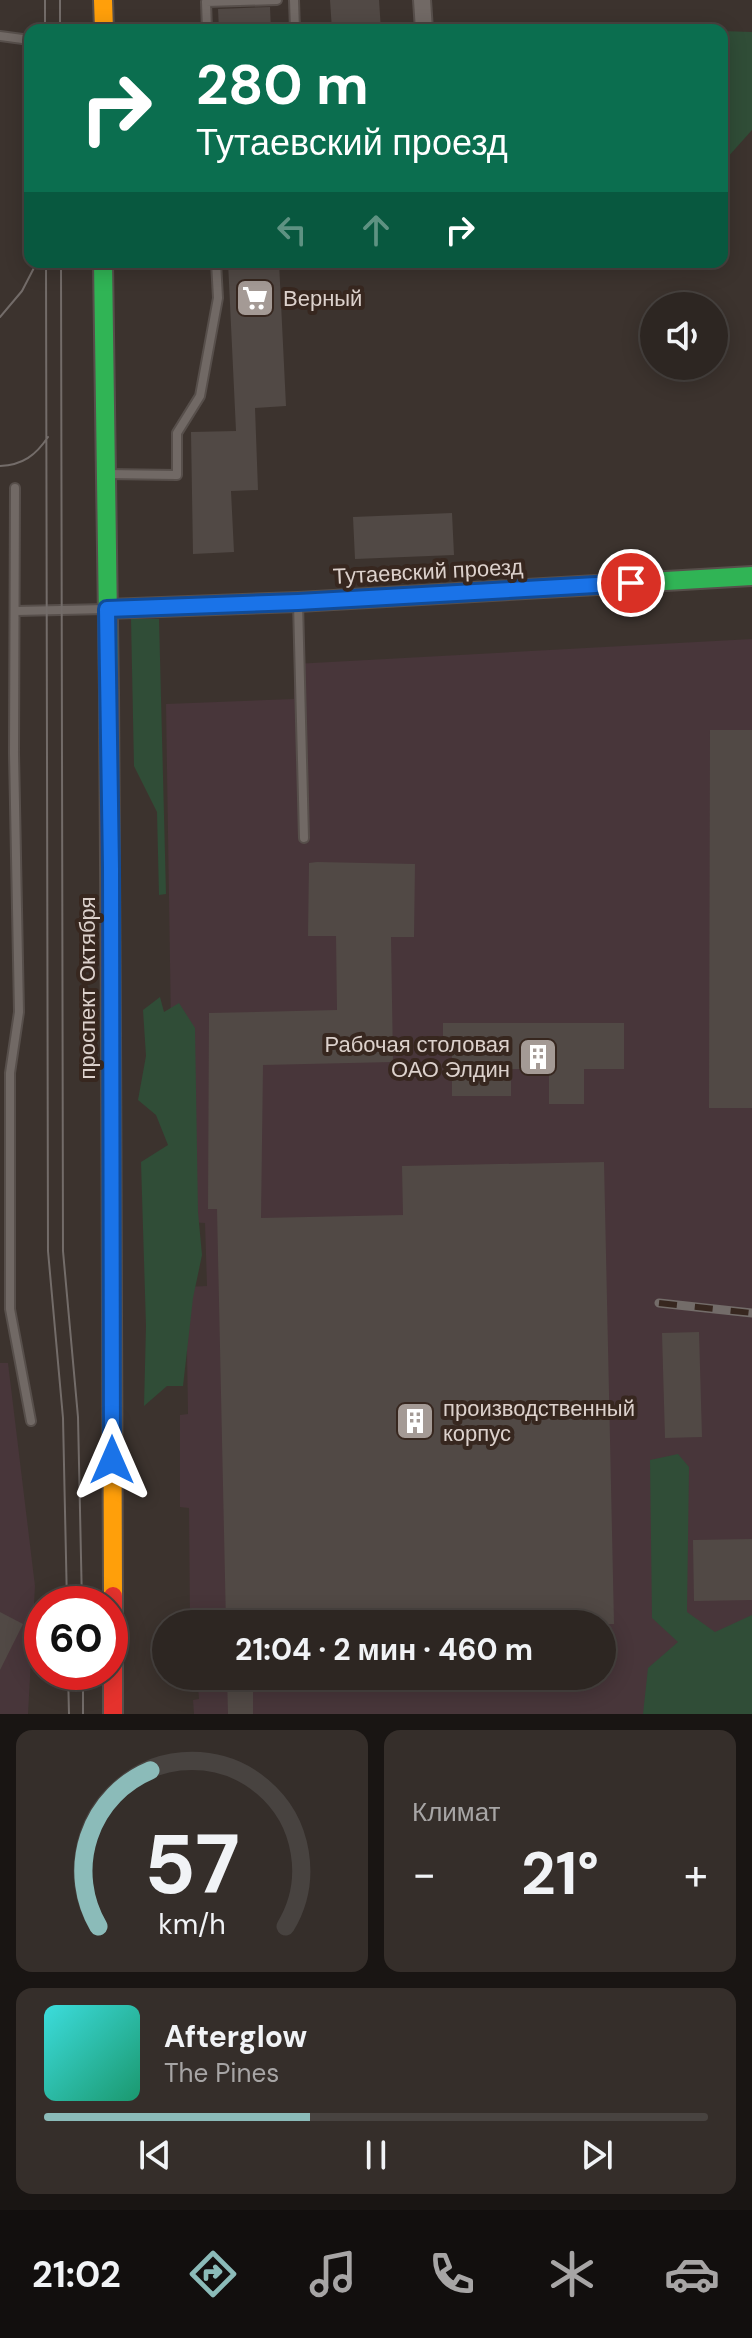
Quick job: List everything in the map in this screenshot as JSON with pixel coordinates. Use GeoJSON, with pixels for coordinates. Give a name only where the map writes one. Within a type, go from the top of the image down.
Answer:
{"type":"FeatureCollection","features":[{"type":"Feature","properties":{"kind":"main road"},"geometry":{"type":"LineString","coordinates":[[103,0],[104,24]]}},
{"type":"Feature","properties":{"kind":"main road","name":"проспект Октября"},"geometry":{"type":"LineString","coordinates":[[103,268],[111,868],[113,1714]]}},
{"type":"Feature","properties":{"kind":"main road","name":"Тутаевский проезд"},"geometry":{"type":"LineString","coordinates":[[107,609],[298,602],[752,576]]}},
{"type":"Feature","properties":{"kind":"street"},"geometry":{"type":"LineString","coordinates":[[422,0],[424,24]]}},
{"type":"Feature","properties":{"kind":"lane"},"geometry":{"type":"LineString","coordinates":[[207,24],[206,2],[277,0]]}},
{"type":"Feature","properties":{"kind":"lane"},"geometry":{"type":"LineString","coordinates":[[294,0],[295,24]]}},
{"type":"Feature","properties":{"kind":"lane"},"geometry":{"type":"LineString","coordinates":[[0,36],[24,39]]}},
{"type":"Feature","properties":{"kind":"lane"},"geometry":{"type":"LineString","coordinates":[[106,474],[177,475],[177,433],[200,396],[206,368],[218,298],[216,268]]}},
{"type":"Feature","properties":{"kind":"lane"},"geometry":{"type":"LineString","coordinates":[[15,488],[14,753],[19,1012],[10,1073],[10,1309],[31,1421]]}},
{"type":"Feature","properties":{"kind":"lane"},"geometry":{"type":"LineString","coordinates":[[298,602],[304,838]]}},
{"type":"Feature","properties":{"kind":"lane"},"geometry":{"type":"LineString","coordinates":[[16,611],[107,609]]}},
{"type":"Feature","properties":{"kind":"shaded area"},"geometry":{"type":"Polygon","coordinates":[[[752,639],[752,1714],[194,1714],[193,1700],[199,1699],[198,1690],[616,1690],[616,1610],[190,1610],[189,1508],[180,1507],[180,1415],[188,1414],[186,1287],[207,1286],[205,1223],[188,1222],[171,1026],[166,704],[294,699],[294,664],[752,639]]]}},
{"type":"Feature","properties":{"kind":"shaded area"},"geometry":{"type":"Polygon","coordinates":[[[0,1363],[8,1363],[35,1586],[24,1586],[24,1690],[29,1690],[28,1714],[0,1714],[0,1363]]]}},
{"type":"Feature","properties":{"kind":"green space"},"geometry":{"type":"Polygon","coordinates":[[[728,31],[752,32],[752,130],[728,157],[728,31]]]}},
{"type":"Feature","properties":{"kind":"green space"},"geometry":{"type":"Polygon","coordinates":[[[131,619],[159,619],[166,894],[159,895],[157,812],[134,766],[131,619]]]}},
{"type":"Feature","properties":{"kind":"green space"},"geometry":{"type":"Polygon","coordinates":[[[160,997],[164,1012],[179,1003],[195,1028],[198,1212],[202,1255],[193,1298],[183,1386],[167,1386],[144,1406],[146,1326],[141,1162],[168,1145],[156,1115],[138,1100],[146,1056],[143,1010],[160,997]]]}},
{"type":"Feature","properties":{"kind":"green space"},"geometry":{"type":"Polygon","coordinates":[[[678,1454],[689,1467],[687,1612],[715,1632],[752,1615],[752,1714],[643,1714],[648,1668],[678,1642],[652,1618],[650,1460],[678,1454]]]}},
{"type":"Feature","properties":{"kind":"building"},"geometry":{"type":"Polygon","coordinates":[[[330,0],[379,0],[381,24],[332,24],[330,0]]]}},
{"type":"Feature","properties":{"kind":"building"},"geometry":{"type":"Polygon","coordinates":[[[270,7],[271,24],[219,24],[218,9],[270,7]]]}},
{"type":"Feature","properties":{"kind":"building"},"geometry":{"type":"Polygon","coordinates":[[[228,268],[279,268],[286,406],[255,408],[258,490],[231,491],[234,552],[193,554],[191,432],[236,431],[228,268]]]}},
{"type":"Feature","properties":{"kind":"building"},"geometry":{"type":"Polygon","coordinates":[[[452,513],[454,555],[355,559],[353,517],[452,513]]]}},
{"type":"Feature","properties":{"kind":"building"},"geometry":{"type":"Polygon","coordinates":[[[710,730],[752,730],[752,1108],[709,1108],[710,730]]]}},
{"type":"Feature","properties":{"kind":"building","name":"производственный корпус"},"geometry":{"type":"Polygon","coordinates":[[[309,863],[415,864],[414,937],[391,937],[393,1062],[263,1065],[261,1218],[403,1215],[402,1166],[604,1162],[614,1610],[226,1610],[217,1209],[208,1209],[209,1013],[337,1010],[336,936],[308,936],[309,863]]]}},
{"type":"Feature","properties":{"kind":"building","name":"Рабочая столовая ОАО Элдин"},"geometry":{"type":"Polygon","coordinates":[[[443,1023],[624,1023],[624,1069],[584,1069],[584,1104],[549,1104],[549,1069],[511,1069],[511,1096],[452,1096],[452,1045],[443,1045],[443,1023]]]}},
{"type":"Feature","properties":{"kind":"building"},"geometry":{"type":"Polygon","coordinates":[[[699,1332],[702,1437],[665,1438],[662,1333],[699,1332]]]}},
{"type":"Feature","properties":{"kind":"building"},"geometry":{"type":"Polygon","coordinates":[[[752,1539],[752,1600],[694,1601],[693,1540],[752,1539]]]}},
{"type":"Feature","properties":{"kind":"building"},"geometry":{"type":"Polygon","coordinates":[[[0,1612],[23,1624],[0,1670],[0,1612]]]}},
{"type":"Feature","properties":{"kind":"building"},"geometry":{"type":"Polygon","coordinates":[[[227,1690],[253,1690],[253,1714],[228,1714],[227,1690]]]}},
{"type":"Feature","properties":{"kind":"tram line"},"geometry":{"type":"LineString","coordinates":[[45,0],[45,24]]}},
{"type":"Feature","properties":{"kind":"tram line"},"geometry":{"type":"LineString","coordinates":[[60,0],[60,24]]}},
{"type":"Feature","properties":{"kind":"tram line"},"geometry":{"type":"LineString","coordinates":[[0,317],[22,291],[34,268]]}},
{"type":"Feature","properties":{"kind":"tram line"},"geometry":{"type":"LineString","coordinates":[[46,268],[48,1251],[63,1418],[67,1586]]}},
{"type":"Feature","properties":{"kind":"tram line"},"geometry":{"type":"LineString","coordinates":[[61,268],[63,1251],[78,1417],[82,1586]]}},
{"type":"Feature","properties":{"kind":"tram line"},"geometry":{"type":"LineString","coordinates":[[0,466],[16,464],[28,458],[48,437]]}},
{"type":"Feature","properties":{"kind":"tram line"},"geometry":{"type":"LineString","coordinates":[[68,1690],[69,1714]]}},
{"type":"Feature","properties":{"kind":"tram line"},"geometry":{"type":"LineString","coordinates":[[83,1690],[83,1714]]}},
{"type":"Feature","properties":{"kind":"railway"},"geometry":{"type":"LineString","coordinates":[[659,1303],[752,1313]]}},
{"type":"Feature","properties":{"kind":"traffic: fast"},"geometry":{"type":"LineString","coordinates":[[103,268],[109,693]]}},
{"type":"Feature","properties":{"kind":"traffic: fast"},"geometry":{"type":"LineString","coordinates":[[597,585],[752,576]]}},
{"type":"Feature","properties":{"kind":"traffic: slow"},"geometry":{"type":"LineString","coordinates":[[103,0],[104,24]]}},
{"type":"Feature","properties":{"kind":"traffic: slow"},"geometry":{"type":"LineString","coordinates":[[111,1035],[113,1586]]}},
{"type":"Feature","properties":{"kind":"traffic: jam"},"geometry":{"type":"LineString","coordinates":[[107,609],[597,585]]}},
{"type":"Feature","properties":{"kind":"traffic: jam"},"geometry":{"type":"LineString","coordinates":[[109,693],[111,1035]]}},
{"type":"Feature","properties":{"kind":"traffic: jam"},"geometry":{"type":"LineString","coordinates":[[113,1690],[113,1714]]}},
{"type":"Feature","properties":{"kind":"place","name":"Верный"},"geometry":{"type":"Point","coordinates":[255,298]}},
{"type":"Feature","properties":{"kind":"place","name":"Рабочая столовая ОАО Элдин"},"geometry":{"type":"Point","coordinates":[538,1057]}},
{"type":"Feature","properties":{"kind":"place","name":"производственный корпус"},"geometry":{"type":"Point","coordinates":[415,1421]}},
{"type":"Feature","properties":{"kind":"route"},"geometry":{"type":"LineString","coordinates":[[112,1460],[111,868],[107,609],[298,602],[631,583]]}}]}
